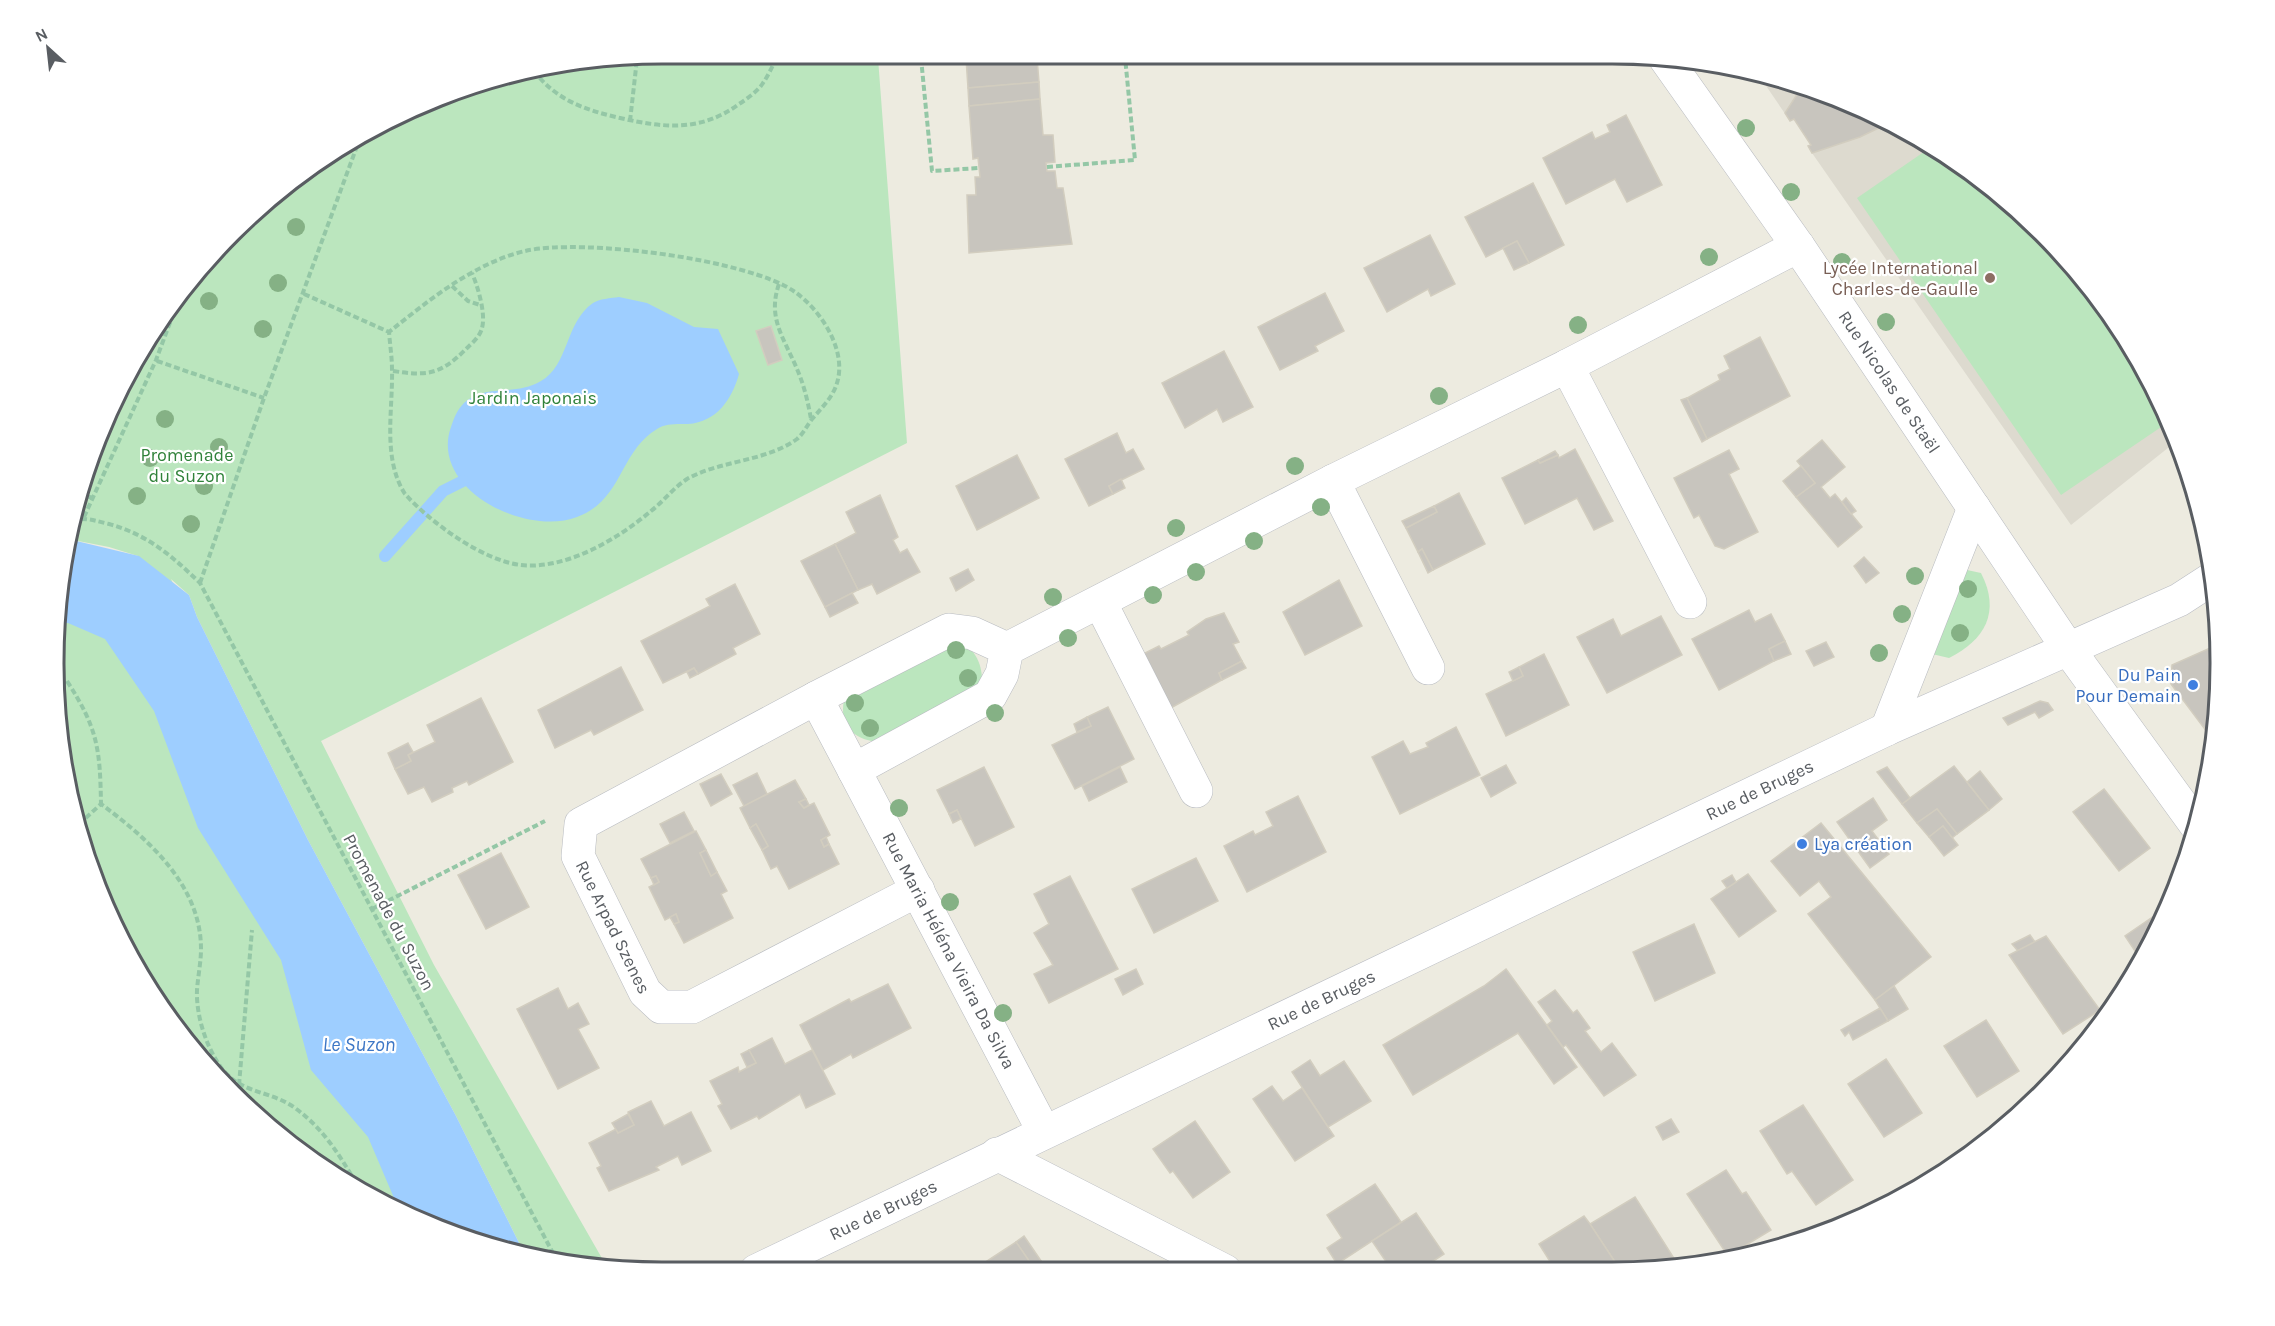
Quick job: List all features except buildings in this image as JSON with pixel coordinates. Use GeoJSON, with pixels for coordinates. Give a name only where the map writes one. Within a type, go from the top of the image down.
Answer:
{"type":"FeatureCollection","features":[{"type":"Feature","properties":{"kind":"street","name":"Rue Nicolas de Staël"},"geometry":{"type":"LineString","coordinates":[[1672,68],[1798,246],[2070,650],[2190,817]]}},
{"type":"Feature","properties":{"kind":"street"},"geometry":{"type":"LineString","coordinates":[[1006,649],[1333,482],[1567,366],[1798,246]]}},
{"type":"Feature","properties":{"kind":"street"},"geometry":{"type":"LineString","coordinates":[[1567,366],[1690,602]]}},
{"type":"Feature","properties":{"kind":"street"},"geometry":{"type":"LineString","coordinates":[[1333,482],[1428,668]]}},
{"type":"Feature","properties":{"kind":"street"},"geometry":{"type":"LineString","coordinates":[[1887,729],[1974,508]]}},
{"type":"Feature","properties":{"kind":"street","name":"Rue de Bruges"},"geometry":{"type":"LineString","coordinates":[[775,1262],[1887,729],[2180,600],[2205,583]]}},
{"type":"Feature","properties":{"kind":"street"},"geometry":{"type":"LineString","coordinates":[[1100,602],[1196,791]]}},
{"type":"Feature","properties":{"kind":"street"},"geometry":{"type":"LineString","coordinates":[[581,824],[949,630],[972,633],[1006,649]]}},
{"type":"Feature","properties":{"kind":"street"},"geometry":{"type":"LineString","coordinates":[[854,770],[990,696],[1002,674],[1006,649]]}},
{"type":"Feature","properties":{"kind":"street","name":"Rue Maria Héléna Vieira Da Silva"},"geometry":{"type":"LineString","coordinates":[[816,699],[1044,1132]]}},
{"type":"Feature","properties":{"kind":"street","name":"Rue Arpad Szenes"},"geometry":{"type":"LineString","coordinates":[[581,824],[578,856],[645,992],[661,1007],[692,1007],[918,890]]}},
{"type":"Feature","properties":{"kind":"street"},"geometry":{"type":"LineString","coordinates":[[997,1154],[1207,1262]]}},
{"type":"Feature","properties":{"kind":"path"},"geometry":{"type":"LineString","coordinates":[[539,78],[563,99],[588,111],[668,127],[698,125],[724,116],[763,85],[773,64]]}},
{"type":"Feature","properties":{"kind":"path"},"geometry":{"type":"LineString","coordinates":[[922,64],[932,171],[979,168]]}},
{"type":"Feature","properties":{"kind":"path"},"geometry":{"type":"LineString","coordinates":[[1047,167],[1135,159],[1126,64]]}},
{"type":"Feature","properties":{"kind":"path"},"geometry":{"type":"LineString","coordinates":[[630,121],[636,65]]}},
{"type":"Feature","properties":{"kind":"path"},"geometry":{"type":"LineString","coordinates":[[200,583],[264,398],[356,150]]}},
{"type":"Feature","properties":{"kind":"path"},"geometry":{"type":"LineString","coordinates":[[596,246],[703,262],[779,284],[806,301],[823,322],[838,349],[839,375],[835,391],[798,438],[773,451],[687,480],[626,529],[596,546],[561,561],[520,565],[491,557],[444,527],[412,502],[399,485],[393,460],[390,426],[393,371],[389,332],[425,303],[472,273],[524,251],[596,246]]}},
{"type":"Feature","properties":{"kind":"path"},"geometry":{"type":"LineString","coordinates":[[393,371],[430,374],[443,370],[480,334],[483,321],[480,293],[472,273]]}},
{"type":"Feature","properties":{"kind":"path"},"geometry":{"type":"LineString","coordinates":[[779,284],[774,300],[774,312],[805,393],[811,420]]}},
{"type":"Feature","properties":{"kind":"path"},"geometry":{"type":"LineString","coordinates":[[452,286],[468,301],[480,305]]}},
{"type":"Feature","properties":{"kind":"path"},"geometry":{"type":"LineString","coordinates":[[304,294],[389,332]]}},
{"type":"Feature","properties":{"kind":"path"},"geometry":{"type":"LineString","coordinates":[[84,517],[156,360],[170,324]]}},
{"type":"Feature","properties":{"kind":"path"},"geometry":{"type":"LineString","coordinates":[[156,360],[264,398]]}},
{"type":"Feature","properties":{"kind":"path"},"geometry":{"type":"LineString","coordinates":[[88,497],[93,498]]}},
{"type":"Feature","properties":{"kind":"path","name":"Promenade du Suzon"},"geometry":{"type":"LineString","coordinates":[[84,517],[135,531],[170,554],[200,583],[552,1251]]}},
{"type":"Feature","properties":{"kind":"path"},"geometry":{"type":"LineString","coordinates":[[67,681],[87,713],[100,755],[101,804],[160,854],[192,902],[201,947],[197,992],[201,1026],[217,1062]]}},
{"type":"Feature","properties":{"kind":"path"},"geometry":{"type":"LineString","coordinates":[[85,818],[101,804]]}},
{"type":"Feature","properties":{"kind":"path"},"geometry":{"type":"LineString","coordinates":[[372,909],[545,821],[581,824]]}},
{"type":"Feature","properties":{"kind":"path"},"geometry":{"type":"LineString","coordinates":[[239,1085],[252,930]]}},
{"type":"Feature","properties":{"kind":"path"},"geometry":{"type":"LineString","coordinates":[[241,1087],[293,1107],[326,1134],[350,1173]]}},
{"type":"Feature","properties":{"kind":"shaded area","name":"Lycée International Charles-de-Gaulle"},"geometry":{"type":"Polygon","coordinates":[[[1765,85],[1804,96],[1877,126],[1945,165],[2007,213],[2062,268],[2110,330],[2149,398],[2170,447],[2071,525],[1812,153],[1811,145],[1794,119],[1790,121],[1765,85]]]}},
{"type":"Feature","properties":{"kind":"green space","name":"Jardin Japonais"},"geometry":{"type":"Polygon","coordinates":[[[663,64],[878,64],[907,443],[321,741],[434,965],[602,1258],[519,1244],[456,1116],[308,840],[197,617],[189,595],[171,579],[461,1226],[398,1200],[330,1161],[299,1138],[268,1113],[213,1058],[165,996],[126,928],[96,855],[76,780],[70,741],[64,663],[73,565],[138,556],[77,541],[96,471],[110,434],[145,364],[165,330],[213,268],[268,213],[330,165],[398,126],[434,110],[471,96],[546,76],[624,66],[663,64]]]}},
{"type":"Feature","properties":{"kind":"green space","name":"Lycée International Charles-de-Gaulle"},"geometry":{"type":"Polygon","coordinates":[[[1923,152],[1976,188],[2035,240],[2087,299],[2110,330],[2130,364],[2162,427],[2061,495],[1857,198],[1923,152]]]}},
{"type":"Feature","properties":{"kind":"green space"},"geometry":{"type":"Polygon","coordinates":[[[1967,570],[1981,573],[1987,587],[1990,600],[1986,623],[1972,643],[1962,651],[1949,658],[1932,654],[1967,570]]]}},
{"type":"Feature","properties":{"kind":"green space"},"geometry":{"type":"Polygon","coordinates":[[[957,638],[969,647],[977,658],[980,664],[982,686],[877,742],[861,738],[850,729],[844,717],[844,700],[957,638]]]}},
{"type":"Feature","properties":{"kind":"water"},"geometry":{"type":"Polygon","coordinates":[[[619,297],[647,303],[694,327],[718,329],[739,374],[722,408],[707,419],[698,422],[668,425],[657,429],[635,450],[604,499],[577,517],[556,521],[533,520],[509,514],[487,503],[468,488],[454,470],[448,449],[451,427],[459,408],[482,393],[531,386],[541,381],[557,365],[584,311],[593,303],[619,297]]]}},
{"type":"Feature","properties":{"kind":"water","name":"Le Suzon"},"geometry":{"type":"Polygon","coordinates":[[[77,541],[139,556],[189,595],[197,617],[308,840],[456,1116],[519,1244],[471,1230],[394,1198],[368,1137],[311,1070],[281,960],[198,828],[154,711],[105,639],[66,623],[70,585],[77,541]]]}},
{"type":"Feature","properties":{"kind":"waterway"},"geometry":{"type":"LineString","coordinates":[[385,556],[443,491],[463,481]]}},
{"type":"Feature","properties":{"kind":"place","name":"Lycée International Charles-de-Gaulle"},"geometry":{"type":"Point","coordinates":[1990,278]}},
{"type":"Feature","properties":{"kind":"place","name":"Du Pain Pour Demain"},"geometry":{"type":"Point","coordinates":[2193,685]}},
{"type":"Feature","properties":{"kind":"place","name":"Lya création"},"geometry":{"type":"Point","coordinates":[1802,844]}}]}
